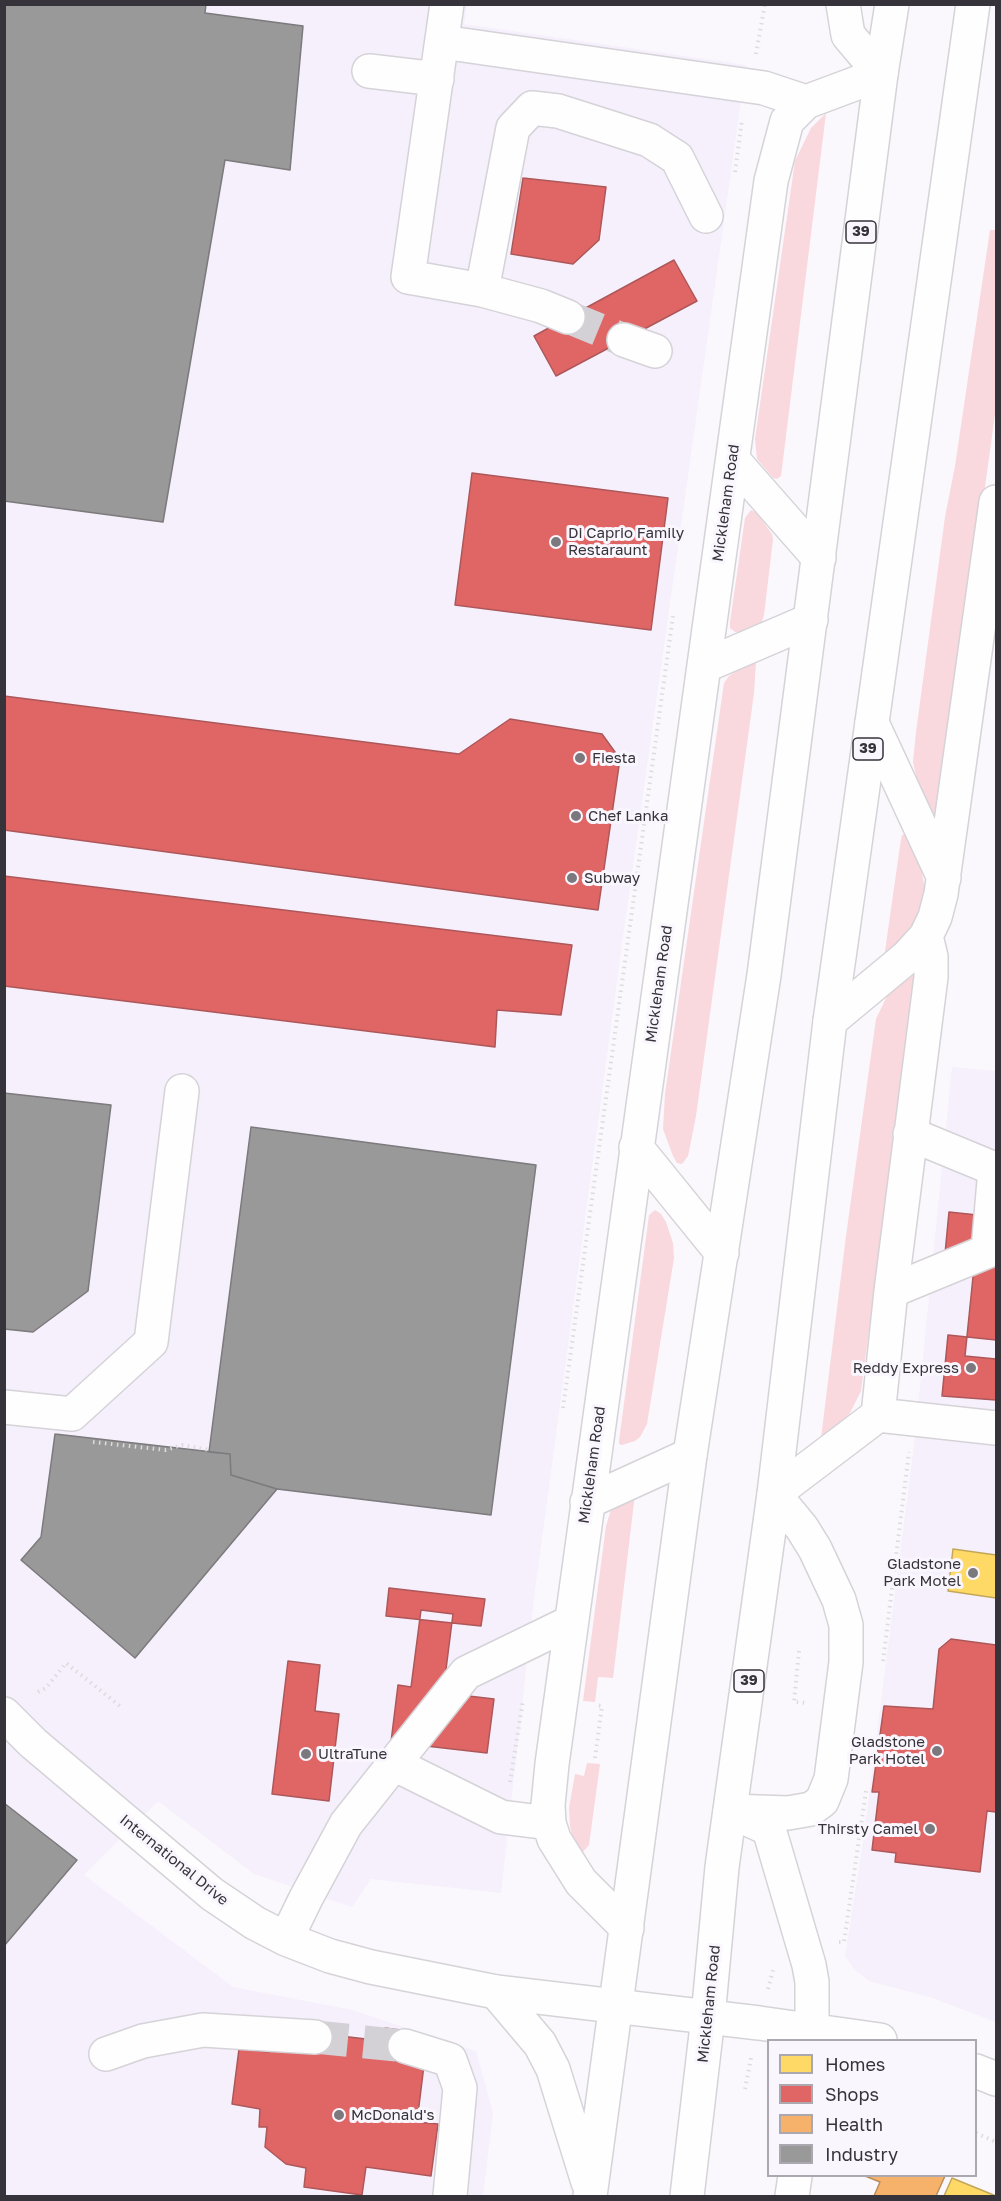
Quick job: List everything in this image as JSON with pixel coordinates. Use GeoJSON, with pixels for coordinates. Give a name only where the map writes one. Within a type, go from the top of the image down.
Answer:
{"type":"FeatureCollection","features":[{"type":"Feature","properties":{"kind":"street"},"geometry":{"type":"LineString","coordinates":[[447,4],[408,277],[447,282],[482,290],[541,306],[568,317]]}},
{"type":"Feature","properties":{"kind":"street"},"geometry":{"type":"LineString","coordinates":[[843,4],[848,35],[881,74]]}},
{"type":"Feature","properties":{"kind":"street","name":"39"},"geometry":{"type":"LineString","coordinates":[[590,2193],[690,1455],[764,975],[892,4]]}},
{"type":"Feature","properties":{"kind":"street","name":"Mickleham Road"},"geometry":{"type":"LineString","coordinates":[[687,2196],[708,2017],[722,1867],[774,1494],[830,1021],[972,4]]}},
{"type":"Feature","properties":{"kind":"street"},"geometry":{"type":"LineString","coordinates":[[442,42],[764,88],[806,102]]}},
{"type":"Feature","properties":{"kind":"street"},"geometry":{"type":"LineString","coordinates":[[369,71],[437,79]]}},
{"type":"Feature","properties":{"kind":"street","name":"Mickleham Road"},"geometry":{"type":"LineString","coordinates":[[627,1929],[580,1882],[559,1848],[549,1823],[548,1806],[552,1764],[587,1502],[771,181],[787,121],[806,102],[881,74]]}},
{"type":"Feature","properties":{"kind":"street"},"geometry":{"type":"LineString","coordinates":[[482,290],[513,128],[532,108],[558,111],[649,140],[677,158],[705,216]]}},
{"type":"Feature","properties":{"kind":"street"},"geometry":{"type":"LineString","coordinates":[[624,340],[655,351]]}},
{"type":"Feature","properties":{"kind":"street"},"geometry":{"type":"LineString","coordinates":[[733,460],[819,558]]}},
{"type":"Feature","properties":{"kind":"street"},"geometry":{"type":"LineString","coordinates":[[830,1021],[907,957],[926,936],[935,917],[944,878],[996,502]]}},
{"type":"Feature","properties":{"kind":"street"},"geometry":{"type":"LineString","coordinates":[[704,666],[811,620]]}},
{"type":"Feature","properties":{"kind":"street"},"geometry":{"type":"LineString","coordinates":[[872,723],[944,878]]}},
{"type":"Feature","properties":{"kind":"street"},"geometry":{"type":"LineString","coordinates":[[878,1415],[891,1291],[931,977],[931,957],[926,936]]}},
{"type":"Feature","properties":{"kind":"street"},"geometry":{"type":"LineString","coordinates":[[4,1407],[72,1414],[150,1342],[182,1090]]}},
{"type":"Feature","properties":{"kind":"street"},"geometry":{"type":"LineString","coordinates":[[891,1291],[988,1251],[994,1214],[994,1169],[910,1134]]}},
{"type":"Feature","properties":{"kind":"street"},"geometry":{"type":"LineString","coordinates":[[636,1147],[722,1253]]}},
{"type":"Feature","properties":{"kind":"street"},"geometry":{"type":"LineString","coordinates":[[730,1811],[788,1813],[811,1809],[822,1801],[831,1779],[848,1648],[846,1624],[839,1600],[815,1550],[802,1528],[774,1494],[878,1415],[996,1428]]}},
{"type":"Feature","properties":{"kind":"street"},"geometry":{"type":"LineString","coordinates":[[587,1502],[690,1455]]}},
{"type":"Feature","properties":{"kind":"street"},"geometry":{"type":"LineString","coordinates":[[286,1939],[346,1824],[466,1673],[571,1622]]}},
{"type":"Feature","properties":{"kind":"street","name":"International Drive"},"geometry":{"type":"LineString","coordinates":[[4,1714],[33,1743],[212,1894],[255,1923],[286,1939],[330,1956],[371,1967],[496,1992],[708,2017],[813,2035],[867,2039]]}},
{"type":"Feature","properties":{"kind":"street"},"geometry":{"type":"LineString","coordinates":[[394,1764],[501,1817],[549,1823]]}},
{"type":"Feature","properties":{"kind":"street"},"geometry":{"type":"LineString","coordinates":[[730,1811],[769,1829],[809,1965],[812,1982],[813,2035]]}},
{"type":"Feature","properties":{"kind":"street"},"geometry":{"type":"LineString","coordinates":[[496,1992],[540,2044],[553,2069],[590,2193]]}},
{"type":"Feature","properties":{"kind":"street"},"geometry":{"type":"LineString","coordinates":[[106,2054],[143,2042],[203,2030],[315,2037]]}},
{"type":"Feature","properties":{"kind":"street"},"geometry":{"type":"LineString","coordinates":[[405,2046],[450,2060],[460,2088],[450,2196]]}},
{"type":"Feature","properties":{"kind":"street"},"geometry":{"type":"LineString","coordinates":[[977,2072],[996,2079]]}},
{"type":"Feature","properties":{"kind":"street"},"geometry":{"type":"LineString","coordinates":[[792,2196],[795,2177]]}},
{"type":"Feature","properties":{"kind":"path"},"geometry":{"type":"LineString","coordinates":[[85,1441],[166,1450],[182,1445],[210,1449]]}},
{"type":"Feature","properties":{"kind":"path"},"geometry":{"type":"LineString","coordinates":[[38,1692],[46,1688],[66,1663],[120,1706]]}},
{"type":"Feature","properties":{"kind":"path"},"geometry":{"type":"LineString","coordinates":[[977,2134],[996,2142]]}},
{"type":"Feature","properties":{"kind":"shaded area"},"geometry":{"type":"Polygon","coordinates":[[[5,5],[467,5],[464,24],[746,65],[624,929],[534,1598],[501,1893],[371,1879],[352,1907],[254,1874],[158,1801],[84,1875],[233,1987],[352,2010],[476,2051],[493,2113],[483,2196],[5,2196],[5,5]]]}},
{"type":"Feature","properties":{"kind":"shaded area"},"geometry":{"type":"Polygon","coordinates":[[[826,113],[781,476],[777,479],[773,478],[757,459],[755,439],[795,161],[811,128],[826,113]]]}},
{"type":"Feature","properties":{"kind":"shaded area"},"geometry":{"type":"Polygon","coordinates":[[[990,230],[996,230],[996,407],[939,820],[936,823],[932,819],[917,780],[913,762],[945,517],[955,466],[990,230]]]}},
{"type":"Feature","properties":{"kind":"shaded area"},"geometry":{"type":"Polygon","coordinates":[[[751,510],[759,516],[773,539],[764,615],[762,622],[757,626],[742,632],[735,632],[730,628],[730,622],[745,518],[751,510]]]}},
{"type":"Feature","properties":{"kind":"shaded area"},"geometry":{"type":"Polygon","coordinates":[[[752,661],[756,662],[754,693],[696,1116],[688,1156],[682,1164],[677,1163],[673,1156],[663,1129],[665,1094],[724,683],[729,676],[752,661]]]}},
{"type":"Feature","properties":{"kind":"shaded area"},"geometry":{"type":"Polygon","coordinates":[[[905,834],[921,868],[925,889],[922,912],[907,938],[886,955],[901,839],[905,834]]]}},
{"type":"Feature","properties":{"kind":"shaded area"},"geometry":{"type":"Polygon","coordinates":[[[913,972],[915,975],[861,1391],[850,1413],[838,1426],[821,1438],[876,1019],[888,994],[913,972]]]}},
{"type":"Feature","properties":{"kind":"shaded area"},"geometry":{"type":"Polygon","coordinates":[[[952,1067],[996,1071],[996,2022],[930,1997],[869,1981],[854,1969],[845,1956],[862,1849],[915,1437],[952,1067]]]}},
{"type":"Feature","properties":{"kind":"shaded area"},"geometry":{"type":"Polygon","coordinates":[[[655,1210],[666,1222],[673,1243],[674,1258],[647,1424],[640,1437],[622,1445],[619,1441],[649,1215],[655,1210]]]}},
{"type":"Feature","properties":{"kind":"shaded area"},"geometry":{"type":"Polygon","coordinates":[[[635,1494],[613,1678],[598,1677],[595,1702],[583,1701],[606,1526],[611,1510],[619,1500],[635,1494]]]}},
{"type":"Feature","properties":{"kind":"shaded area"},"geometry":{"type":"Polygon","coordinates":[[[587,1763],[600,1764],[589,1845],[581,1854],[575,1849],[569,1808],[575,1774],[584,1776],[587,1763]]]}},
{"type":"Feature","properties":{"kind":"building: Homes","name":"Gladstone Park Motel"},"geometry":{"type":"Polygon","coordinates":[[[953,1549],[996,1555],[996,1598],[948,1591],[953,1549]]]}},
{"type":"Feature","properties":{"kind":"building: Homes"},"geometry":{"type":"Polygon","coordinates":[[[952,2178],[996,2196],[944,2196],[952,2178]]]}},
{"type":"Feature","properties":{"kind":"building: Shops"},"geometry":{"type":"Polygon","coordinates":[[[523,178],[606,187],[599,240],[573,264],[511,254],[523,178]]]}},
{"type":"Feature","properties":{"kind":"building: Shops"},"geometry":{"type":"Polygon","coordinates":[[[674,260],[697,301],[556,376],[534,336],[674,260]]]}},
{"type":"Feature","properties":{"kind":"building: Shops"},"geometry":{"type":"Polygon","coordinates":[[[472,473],[668,498],[651,630],[455,605],[472,473]]]}},
{"type":"Feature","properties":{"kind":"building: Shops"},"geometry":{"type":"Polygon","coordinates":[[[4,696],[459,754],[510,719],[602,734],[620,759],[598,910],[4,830],[4,696]]]}},
{"type":"Feature","properties":{"kind":"building: Shops"},"geometry":{"type":"Polygon","coordinates":[[[4,876],[572,945],[561,1015],[497,1010],[495,1047],[4,986],[4,876]]]}},
{"type":"Feature","properties":{"kind":"building: Shops"},"geometry":{"type":"Polygon","coordinates":[[[949,1212],[996,1217],[996,1359],[965,1356],[974,1267],[944,1264],[949,1212]]]}},
{"type":"Feature","properties":{"kind":"building: Shops","name":"Reddy Express"},"geometry":{"type":"Polygon","coordinates":[[[948,1335],[996,1340],[996,1400],[942,1396],[948,1335]]]}},
{"type":"Feature","properties":{"kind":"building: Shops"},"geometry":{"type":"Polygon","coordinates":[[[389,1588],[485,1599],[481,1626],[386,1616],[389,1588]]]}},
{"type":"Feature","properties":{"kind":"building: Shops"},"geometry":{"type":"Polygon","coordinates":[[[421,1610],[453,1614],[443,1693],[494,1699],[487,1753],[391,1742],[398,1685],[411,1687],[421,1610]]]}},
{"type":"Feature","properties":{"kind":"building: Shops","name":"Gladstone Park Hotel"},"geometry":{"type":"Polygon","coordinates":[[[951,1639],[996,1645],[996,1812],[987,1811],[980,1872],[895,1862],[896,1853],[872,1850],[879,1792],[872,1792],[884,1706],[933,1709],[939,1649],[951,1639]]]}},
{"type":"Feature","properties":{"kind":"building: Shops","name":"UltraTune"},"geometry":{"type":"Polygon","coordinates":[[[288,1661],[320,1665],[315,1711],[339,1714],[329,1801],[272,1794],[288,1661]]]}},
{"type":"Feature","properties":{"kind":"building: Shops","name":"McDonald's"},"geometry":{"type":"Polygon","coordinates":[[[385,2028],[407,2031],[425,2057],[417,2122],[438,2124],[431,2176],[366,2167],[362,2195],[304,2187],[306,2168],[286,2164],[265,2147],[267,2127],[259,2127],[260,2109],[232,2104],[239,2049],[269,2052],[271,2037],[315,2033],[383,2041],[385,2028]]]}},
{"type":"Feature","properties":{"kind":"building: Health"},"geometry":{"type":"Polygon","coordinates":[[[868,2177],[945,2177],[936,2196],[874,2196],[880,2182],[868,2177]]]}},
{"type":"Feature","properties":{"kind":"building: Industry"},"geometry":{"type":"Polygon","coordinates":[[[4,4],[206,4],[205,13],[303,26],[290,170],[225,160],[163,522],[4,501],[4,4]]]}},
{"type":"Feature","properties":{"kind":"building: Industry"},"geometry":{"type":"Polygon","coordinates":[[[4,1093],[111,1105],[88,1291],[33,1332],[4,1329],[4,1093]]]}},
{"type":"Feature","properties":{"kind":"building: Industry"},"geometry":{"type":"Polygon","coordinates":[[[251,1127],[536,1165],[491,1515],[277,1489],[231,1475],[230,1454],[209,1452],[251,1127]]]}},
{"type":"Feature","properties":{"kind":"building: Industry"},"geometry":{"type":"Polygon","coordinates":[[[55,1434],[230,1454],[231,1475],[277,1489],[135,1658],[21,1560],[41,1537],[55,1434]]]}},
{"type":"Feature","properties":{"kind":"building: Industry"},"geometry":{"type":"Polygon","coordinates":[[[4,1803],[77,1860],[4,1946],[4,1803]]]}},
{"type":"Feature","properties":{"kind":"tunnel"},"geometry":{"type":"LineString","coordinates":[[568,317],[624,340]]}},
{"type":"Feature","properties":{"kind":"tunnel"},"geometry":{"type":"LineString","coordinates":[[315,2037],[405,2046]]}},
{"type":"Feature","properties":{"kind":"place","name":"Di Caprio Family Restaraunt"},"geometry":{"type":"Point","coordinates":[556,542]}},
{"type":"Feature","properties":{"kind":"place","name":"Fiesta"},"geometry":{"type":"Point","coordinates":[580,758]}},
{"type":"Feature","properties":{"kind":"place","name":"Chef Lanka"},"geometry":{"type":"Point","coordinates":[576,816]}},
{"type":"Feature","properties":{"kind":"place","name":"Subway"},"geometry":{"type":"Point","coordinates":[572,878]}},
{"type":"Feature","properties":{"kind":"place","name":"Reddy Express"},"geometry":{"type":"Point","coordinates":[971,1368]}},
{"type":"Feature","properties":{"kind":"place","name":"Gladstone Park Motel"},"geometry":{"type":"Point","coordinates":[973,1573]}},
{"type":"Feature","properties":{"kind":"place","name":"Gladstone Park Hotel"},"geometry":{"type":"Point","coordinates":[937,1751]}},
{"type":"Feature","properties":{"kind":"place","name":"UltraTune"},"geometry":{"type":"Point","coordinates":[306,1754]}},
{"type":"Feature","properties":{"kind":"place","name":"Thirsty Camel"},"geometry":{"type":"Point","coordinates":[930,1829]}},
{"type":"Feature","properties":{"kind":"place","name":"McDonald's"},"geometry":{"type":"Point","coordinates":[339,2115]}}]}
